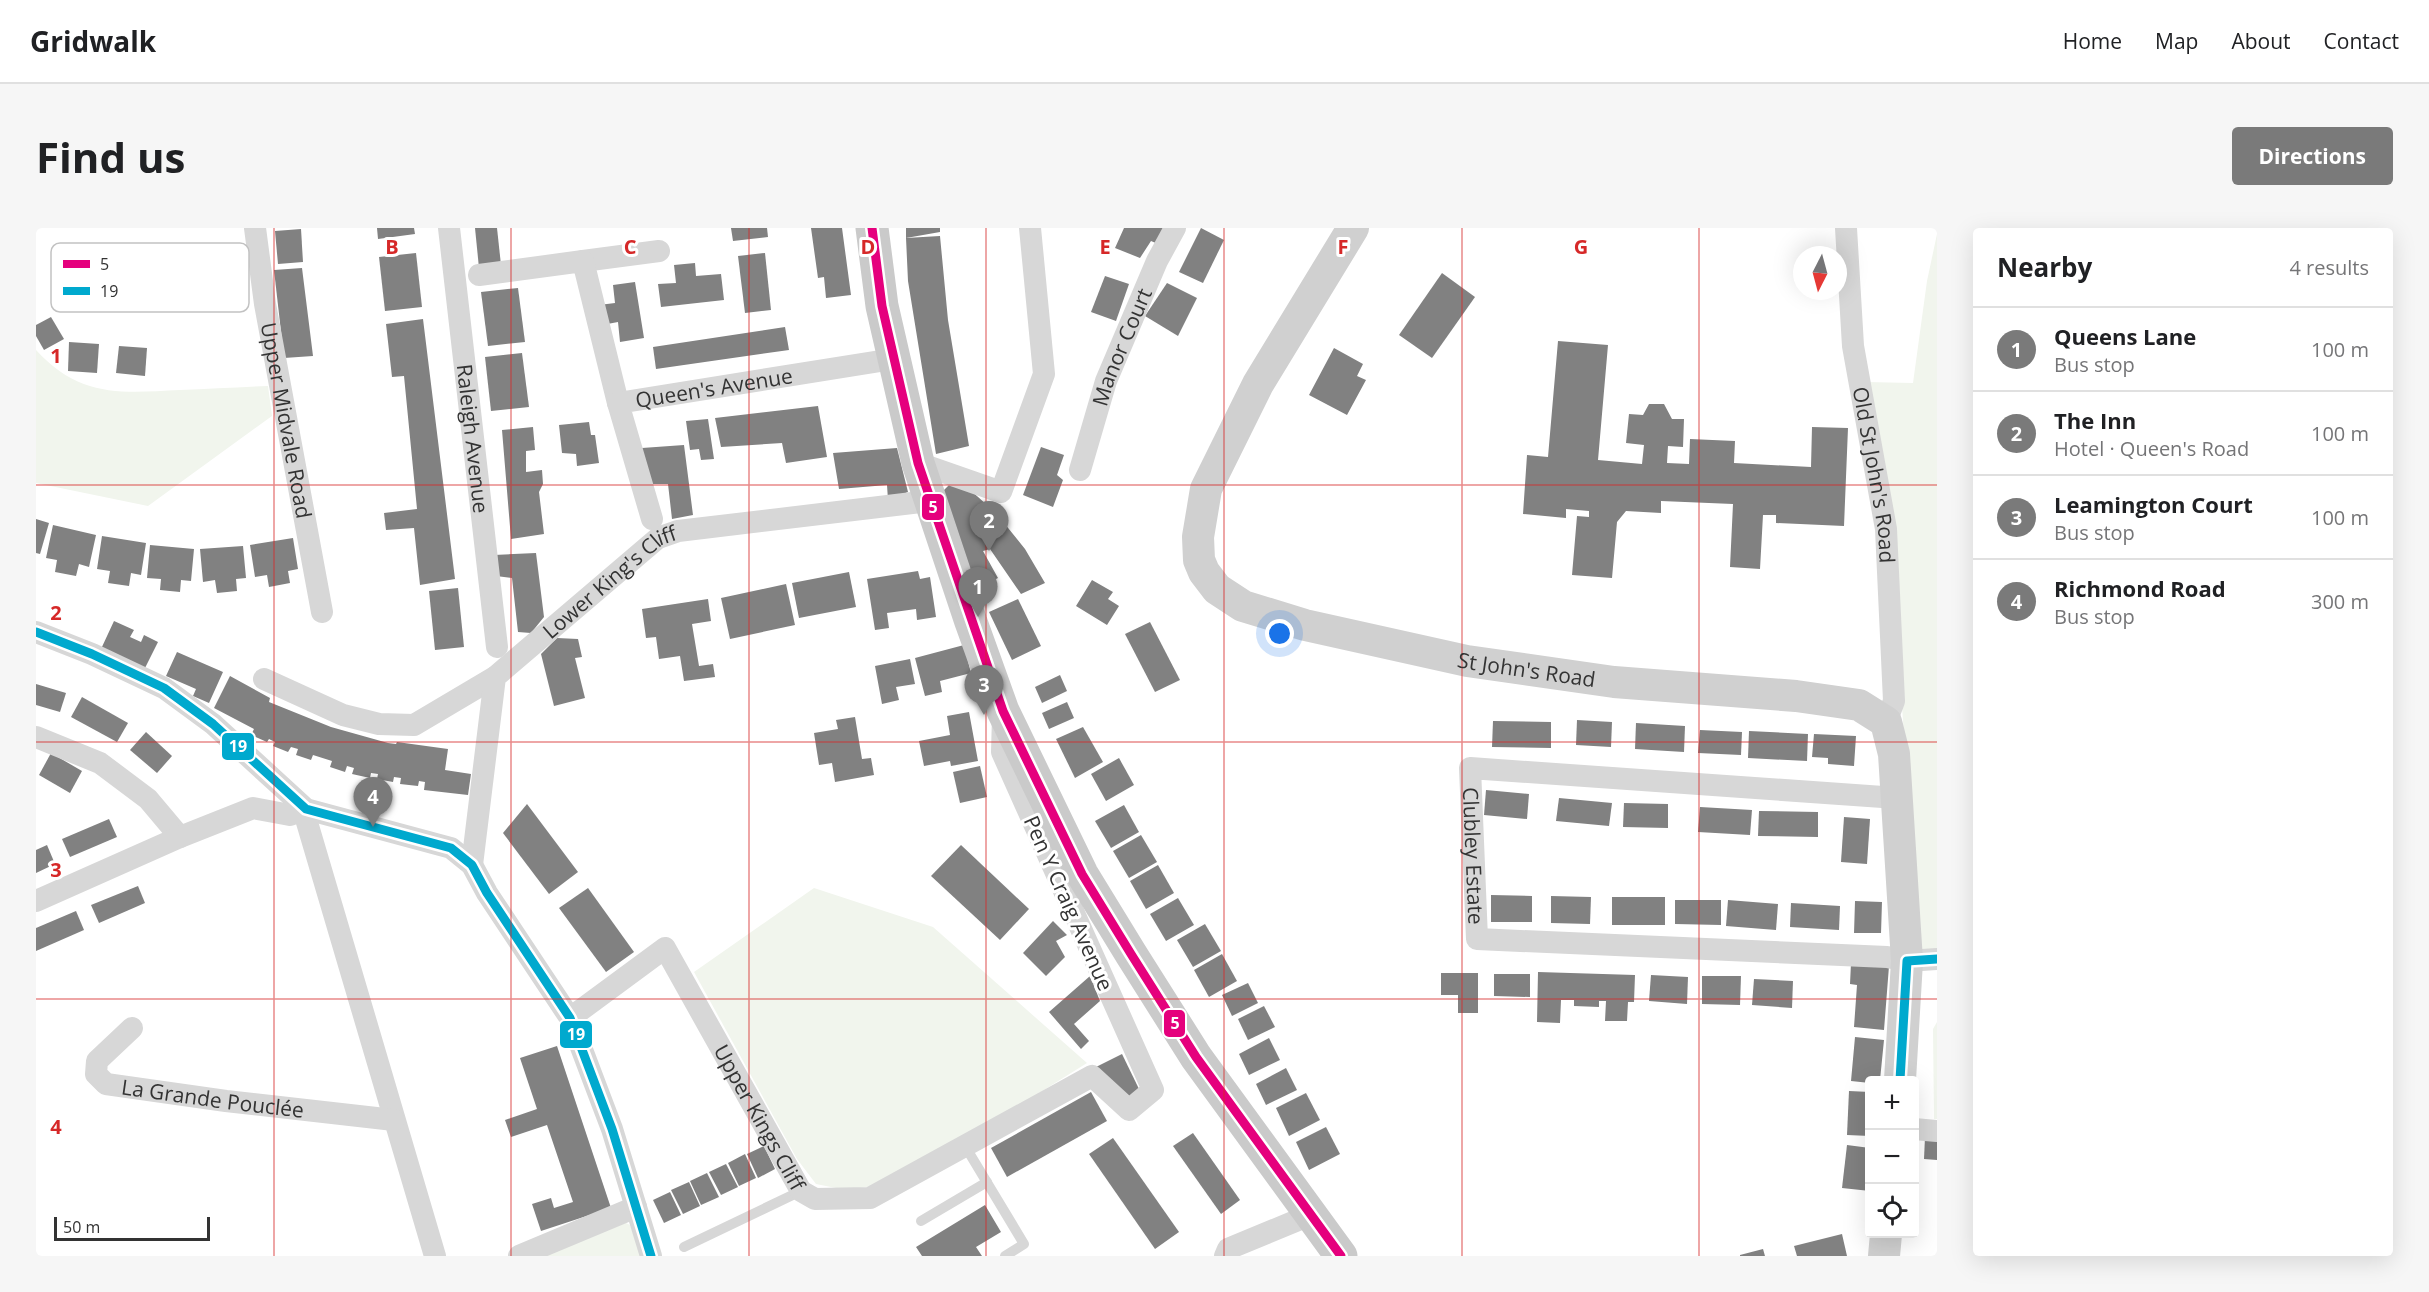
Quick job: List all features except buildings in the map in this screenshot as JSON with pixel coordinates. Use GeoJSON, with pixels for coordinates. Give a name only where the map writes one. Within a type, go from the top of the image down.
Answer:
{"type":"FeatureCollection","features":[{"type":"Feature","properties":{"kind":"main road"},"geometry":{"type":"LineString","coordinates":[[872,228],[882,306],[918,463],[929,501],[1003,711],[1082,874],[1196,1057],[1341,1256]]}},
{"type":"Feature","properties":{"kind":"main road","name":"St John's Road"},"geometry":{"type":"LineString","coordinates":[[1353,228],[1258,384],[1206,489],[1198,537],[1199,560],[1204,572],[1217,589],[1244,606],[1305,626],[1467,661],[1614,682],[1817,699],[1859,705],[1886,722]]}},
{"type":"Feature","properties":{"kind":"main road"},"geometry":{"type":"LineString","coordinates":[[1886,722],[1894,754],[1897,798],[1922,960],[1901,1076]]}},
{"type":"Feature","properties":{"kind":"main road"},"geometry":{"type":"LineString","coordinates":[[1884,1256],[1886,1238]]}},
{"type":"Feature","properties":{"kind":"street","name":"Upper Midvale Road"},"geometry":{"type":"LineString","coordinates":[[255,228],[266,303],[322,612]]}},
{"type":"Feature","properties":{"kind":"street","name":"Raleigh Avenue"},"geometry":{"type":"LineString","coordinates":[[449,228],[497,647]]}},
{"type":"Feature","properties":{"kind":"street"},"geometry":{"type":"LineString","coordinates":[[918,463],[1001,492],[1044,374],[1030,228]]}},
{"type":"Feature","properties":{"kind":"street","name":"Manor Court"},"geometry":{"type":"LineString","coordinates":[[1080,470],[1106,381],[1157,261],[1176,228]]}},
{"type":"Feature","properties":{"kind":"street","name":"Old St John's Road"},"geometry":{"type":"LineString","coordinates":[[1846,228],[1853,346],[1886,529],[1894,701],[1886,722]]}},
{"type":"Feature","properties":{"kind":"street"},"geometry":{"type":"LineString","coordinates":[[479,275],[659,251]]}},
{"type":"Feature","properties":{"kind":"street"},"geometry":{"type":"LineString","coordinates":[[583,261],[618,403]]}},
{"type":"Feature","properties":{"kind":"street","name":"Queen's Avenue"},"geometry":{"type":"LineString","coordinates":[[652,519],[618,403],[893,359]]}},
{"type":"Feature","properties":{"kind":"street","name":"Lower King's Cliff"},"geometry":{"type":"LineString","coordinates":[[414,725],[495,677],[658,538],[678,531],[929,501]]}},
{"type":"Feature","properties":{"kind":"street"},"geometry":{"type":"LineString","coordinates":[[36,632],[92,654],[164,688],[213,724],[306,809],[451,848],[472,865],[487,892],[570,1018],[612,1128],[651,1256]]}},
{"type":"Feature","properties":{"kind":"street"},"geometry":{"type":"LineString","coordinates":[[472,865],[495,677]]}},
{"type":"Feature","properties":{"kind":"street"},"geometry":{"type":"LineString","coordinates":[[264,679],[343,715],[379,724],[414,725],[439,731]]}},
{"type":"Feature","properties":{"kind":"street","name":"Pen Y Craig Avenue"},"geometry":{"type":"LineString","coordinates":[[1003,711],[1002,752],[1153,1090]]}},
{"type":"Feature","properties":{"kind":"street"},"geometry":{"type":"LineString","coordinates":[[36,737],[100,763],[148,799],[180,837]]}},
{"type":"Feature","properties":{"kind":"street","name":"Clubley Estate"},"geometry":{"type":"LineString","coordinates":[[1897,798],[1470,768],[1477,939],[1876,956],[1922,960]]}},
{"type":"Feature","properties":{"kind":"street"},"geometry":{"type":"LineString","coordinates":[[36,901],[180,837],[253,808],[290,815],[306,809]]}},
{"type":"Feature","properties":{"kind":"street"},"geometry":{"type":"LineString","coordinates":[[306,809],[306,819],[435,1256]]}},
{"type":"Feature","properties":{"kind":"street","name":"Upper Kings Cliff"},"geometry":{"type":"LineString","coordinates":[[570,1018],[665,948],[801,1191],[815,1199],[870,1198],[1092,1076],[1129,1110],[1153,1090]]}},
{"type":"Feature","properties":{"kind":"street","name":"La Grande Pouclée"},"geometry":{"type":"LineString","coordinates":[[132,1028],[97,1061],[96,1074],[106,1084],[226,1101],[394,1119]]}},
{"type":"Feature","properties":{"kind":"street"},"geometry":{"type":"LineString","coordinates":[[1919,1129],[1937,1131]]}},
{"type":"Feature","properties":{"kind":"street"},"geometry":{"type":"LineString","coordinates":[[519,1256],[636,1207]]}},
{"type":"Feature","properties":{"kind":"street"},"geometry":{"type":"LineString","coordinates":[[1225,1256],[1228,1249],[1310,1215]]}},
{"type":"Feature","properties":{"kind":"lane"},"geometry":{"type":"LineString","coordinates":[[965,1146],[1024,1244],[1005,1256]]}},
{"type":"Feature","properties":{"kind":"lane"},"geometry":{"type":"LineString","coordinates":[[921,1221],[987,1182]]}},
{"type":"Feature","properties":{"kind":"lane"},"geometry":{"type":"LineString","coordinates":[[684,1247],[801,1191]]}},
{"type":"Feature","properties":{"kind":"shaded area"},"geometry":{"type":"Polygon","coordinates":[[[1937,234],[1937,950],[1918,951],[1902,706],[1866,382],[1913,383],[1927,281],[1937,234]]]}},
{"type":"Feature","properties":{"kind":"shaded area"},"geometry":{"type":"Polygon","coordinates":[[[36,350],[52,366],[69,377],[85,385],[102,389],[139,392],[268,386],[272,416],[148,506],[36,483],[36,350]]]}},
{"type":"Feature","properties":{"kind":"shaded area"},"geometry":{"type":"Polygon","coordinates":[[[814,888],[933,927],[1087,1063],[1012,1110],[873,1186],[846,1190],[816,1184],[797,1159],[694,972],[814,888]]]}},
{"type":"Feature","properties":{"kind":"shaded area"},"geometry":{"type":"Polygon","coordinates":[[[1937,1022],[1937,1119],[1934,1119],[1933,1029],[1937,1022]]]}},
{"type":"Feature","properties":{"kind":"shaded area"},"geometry":{"type":"Polygon","coordinates":[[[622,1221],[630,1225],[641,1256],[539,1256],[622,1221]]]}},
{"type":"Feature","properties":{"kind":"transit line","name":"5"},"geometry":{"type":"LineString","coordinates":[[872,228],[882,306],[918,463],[1003,711],[1082,874],[1131,954],[1196,1057],[1341,1256]]}},
{"type":"Feature","properties":{"kind":"transit line","name":"19"},"geometry":{"type":"LineString","coordinates":[[36,632],[92,654],[164,688],[213,724],[306,809],[451,848],[472,865],[487,893],[570,1018],[612,1129],[651,1256]]}},
{"type":"Feature","properties":{"kind":"transit line","name":"19"},"geometry":{"type":"LineString","coordinates":[[1900,1076],[1907,961],[1937,959]]}},
{"type":"Feature","properties":{"kind":"place","name":"The Inn"},"geometry":{"type":"Point","coordinates":[989,551]}},
{"type":"Feature","properties":{"kind":"place","name":"Queens Lane"},"geometry":{"type":"Point","coordinates":[978,617]}},
{"type":"Feature","properties":{"kind":"place","name":"Leamington Court"},"geometry":{"type":"Point","coordinates":[984,715]}},
{"type":"Feature","properties":{"kind":"place","name":"Richmond Road"},"geometry":{"type":"Point","coordinates":[373,827]}}]}
